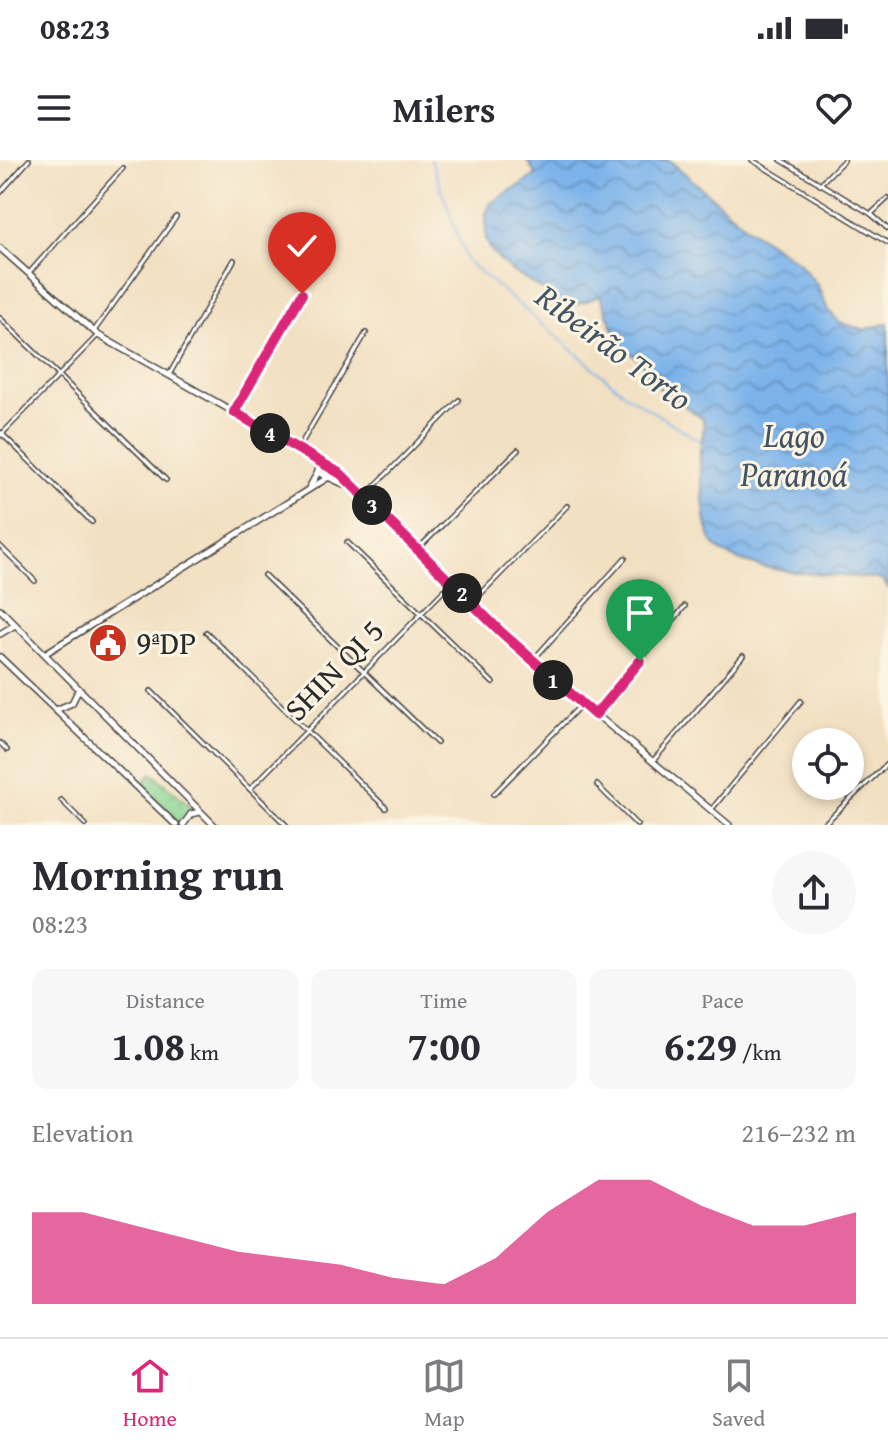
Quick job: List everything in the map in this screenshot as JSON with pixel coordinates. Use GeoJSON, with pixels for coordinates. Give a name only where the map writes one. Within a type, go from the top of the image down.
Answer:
{"type":"FeatureCollection","features":[{"type":"Feature","properties":{"kind":"street"},"geometry":{"type":"LineString","coordinates":[[0,193],[29,160]]}},
{"type":"Feature","properties":{"kind":"street"},"geometry":{"type":"LineString","coordinates":[[752,160],[888,243]]}},
{"type":"Feature","properties":{"kind":"street"},"geometry":{"type":"LineString","coordinates":[[781,160],[871,214],[888,229]]}},
{"type":"Feature","properties":{"kind":"street"},"geometry":{"type":"LineString","coordinates":[[820,184],[844,160]]}},
{"type":"Feature","properties":{"kind":"street"},"geometry":{"type":"LineString","coordinates":[[29,273],[123,168]]}},
{"type":"Feature","properties":{"kind":"street"},"geometry":{"type":"LineString","coordinates":[[871,214],[888,198]]}},
{"type":"Feature","properties":{"kind":"street"},"geometry":{"type":"LineString","coordinates":[[92,522],[1,434],[96,333],[176,217]]}},
{"type":"Feature","properties":{"kind":"street"},"geometry":{"type":"LineString","coordinates":[[0,248],[96,333],[301,450],[328,477],[356,489]]}},
{"type":"Feature","properties":{"kind":"street"},"geometry":{"type":"LineString","coordinates":[[169,375],[234,260]]}},
{"type":"Feature","properties":{"kind":"street"},"geometry":{"type":"LineString","coordinates":[[234,412],[302,294]]}},
{"type":"Feature","properties":{"kind":"street"},"geometry":{"type":"LineString","coordinates":[[0,318],[166,480]]}},
{"type":"Feature","properties":{"kind":"street"},"geometry":{"type":"LineString","coordinates":[[301,450],[366,333]]}},
{"type":"Feature","properties":{"kind":"street"},"geometry":{"type":"LineString","coordinates":[[364,497],[459,400]]}},
{"type":"Feature","properties":{"kind":"street"},"geometry":{"type":"LineString","coordinates":[[417,550],[518,450]]}},
{"type":"Feature","properties":{"kind":"street"},"geometry":{"type":"LineString","coordinates":[[320,467],[331,468],[356,489],[532,661],[729,825]]}},
{"type":"Feature","properties":{"kind":"street"},"geometry":{"type":"LineString","coordinates":[[309,489],[320,467]]}},
{"type":"Feature","properties":{"kind":"street"},"geometry":{"type":"LineString","coordinates":[[48,656],[328,477],[333,473],[331,468]]}},
{"type":"Feature","properties":{"kind":"street"},"geometry":{"type":"LineString","coordinates":[[472,603],[567,506]]}},
{"type":"Feature","properties":{"kind":"street"},"geometry":{"type":"LineString","coordinates":[[347,542],[493,683]]}},
{"type":"Feature","properties":{"kind":"street"},"geometry":{"type":"LineString","coordinates":[[0,546],[35,581]]}},
{"type":"Feature","properties":{"kind":"street"},"geometry":{"type":"LineString","coordinates":[[532,661],[625,558]]}},
{"type":"Feature","properties":{"kind":"street"},"geometry":{"type":"LineString","coordinates":[[264,575],[437,743]]}},
{"type":"Feature","properties":{"kind":"street","name":"SHIN QI 5"},"geometry":{"type":"LineString","coordinates":[[250,789],[451,583]]}},
{"type":"Feature","properties":{"kind":"street"},"geometry":{"type":"LineString","coordinates":[[595,715],[685,606]]}},
{"type":"Feature","properties":{"kind":"street"},"geometry":{"type":"LineString","coordinates":[[0,609],[214,825]]}},
{"type":"Feature","properties":{"kind":"street"},"geometry":{"type":"LineString","coordinates":[[0,634],[16,625]]}},
{"type":"Feature","properties":{"kind":"street"},"geometry":{"type":"LineString","coordinates":[[206,632],[386,808]]}},
{"type":"Feature","properties":{"kind":"street"},"geometry":{"type":"LineString","coordinates":[[652,762],[743,656]]}},
{"type":"Feature","properties":{"kind":"street"},"geometry":{"type":"LineString","coordinates":[[0,657],[176,825]]}},
{"type":"Feature","properties":{"kind":"street"},"geometry":{"type":"LineString","coordinates":[[55,710],[72,703],[79,688]]}},
{"type":"Feature","properties":{"kind":"street"},"geometry":{"type":"LineString","coordinates":[[151,691],[286,825]]}},
{"type":"Feature","properties":{"kind":"street"},"geometry":{"type":"LineString","coordinates":[[711,810],[801,701]]}},
{"type":"Feature","properties":{"kind":"street"},"geometry":{"type":"LineString","coordinates":[[494,794],[582,704]]}},
{"type":"Feature","properties":{"kind":"street"},"geometry":{"type":"LineString","coordinates":[[0,743],[7,750]]}},
{"type":"Feature","properties":{"kind":"street"},"geometry":{"type":"LineString","coordinates":[[823,825],[888,763]]}},
{"type":"Feature","properties":{"kind":"street"},"geometry":{"type":"LineString","coordinates":[[597,785],[637,825]]}},
{"type":"Feature","properties":{"kind":"street"},"geometry":{"type":"LineString","coordinates":[[61,800],[86,825]]}},
{"type":"Feature","properties":{"kind":"street"},"geometry":{"type":"LineString","coordinates":[[183,825],[191,814],[201,811]]}},
{"type":"Feature","properties":{"kind":"green space"},"geometry":{"type":"Polygon","coordinates":[[[152,773],[193,808],[179,825],[141,786],[152,773]]]}},
{"type":"Feature","properties":{"kind":"water","name":"Lago Paranoá"},"geometry":{"type":"Polygon","coordinates":[[[527,160],[669,160],[749,229],[798,262],[816,283],[828,310],[839,322],[863,330],[888,323],[888,588],[882,580],[872,578],[767,568],[728,555],[715,546],[708,530],[702,494],[700,456],[703,419],[652,382],[641,362],[619,343],[600,296],[561,310],[543,290],[510,270],[492,252],[486,240],[486,214],[491,203],[536,175],[527,160]]]}},
{"type":"Feature","properties":{"kind":"waterway","name":"Ribeirão Torto"},"geometry":{"type":"LineString","coordinates":[[431,160],[467,261],[626,395],[700,441]]}},
{"type":"Feature","properties":{"kind":"place","name":"9ªDP"},"geometry":{"type":"Point","coordinates":[108,643]}},
{"type":"Feature","properties":{"kind":"route"},"geometry":{"type":"LineString","coordinates":[[302,294],[234,412],[341,474],[501,632],[595,715],[640,661]]}}]}
